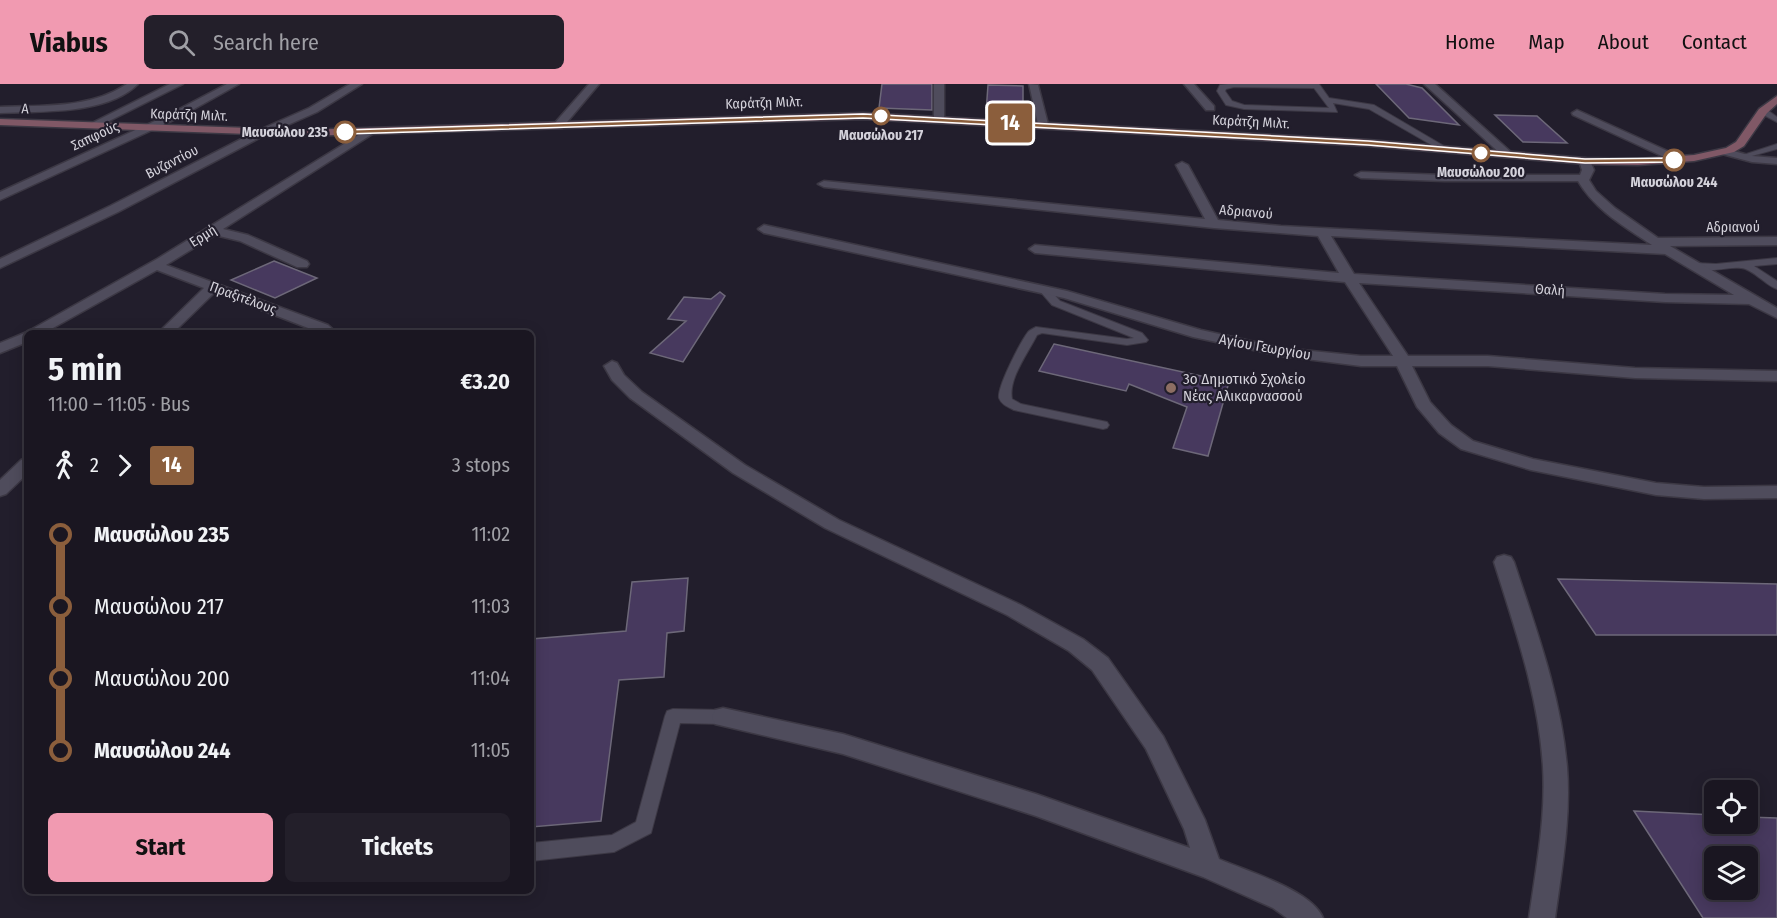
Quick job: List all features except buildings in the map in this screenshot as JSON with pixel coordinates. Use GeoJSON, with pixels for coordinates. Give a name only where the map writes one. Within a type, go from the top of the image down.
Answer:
{"type":"FeatureCollection","features":[{"type":"Feature","properties":{"kind":"street"},"geometry":{"type":"LineString","coordinates":[[0,110],[76,105],[115,95],[133,84]]}},
{"type":"Feature","properties":{"kind":"street"},"geometry":{"type":"LineString","coordinates":[[91,126],[178,84]]}},
{"type":"Feature","properties":{"kind":"street","name":"Σαπφούς"},"geometry":{"type":"LineString","coordinates":[[0,196],[148,128],[234,84]]}},
{"type":"Feature","properties":{"kind":"street","name":"Βυζαντίου"},"geometry":{"type":"LineString","coordinates":[[0,264],[114,209],[261,132],[312,110],[357,84]]}},
{"type":"Feature","properties":{"kind":"street"},"geometry":{"type":"LineString","coordinates":[[558,126],[594,84]]}},
{"type":"Feature","properties":{"kind":"street"},"geometry":{"type":"LineString","coordinates":[[939,84],[939,119]]}},
{"type":"Feature","properties":{"kind":"street"},"geometry":{"type":"LineString","coordinates":[[1189,84],[1210,108]]}},
{"type":"Feature","properties":{"kind":"street"},"geometry":{"type":"LineString","coordinates":[[1429,84],[1508,155]]}},
{"type":"Feature","properties":{"kind":"street"},"geometry":{"type":"LineString","coordinates":[[1033,85],[1043,124]]}},
{"type":"Feature","properties":{"kind":"street"},"geometry":{"type":"LineString","coordinates":[[1726,152],[1740,144],[1763,111],[1777,99]]}},
{"type":"Feature","properties":{"kind":"street"},"geometry":{"type":"LineString","coordinates":[[1577,113],[1679,160]]}},
{"type":"Feature","properties":{"kind":"street","name":"Καράτζη Μιλτ."},"geometry":{"type":"LineString","coordinates":[[50,123],[261,132],[558,126],[824,116],[1043,124],[1444,149],[1585,161],[1679,160],[1726,152]]}},
{"type":"Feature","properties":{"kind":"street","name":"Α"},"geometry":{"type":"LineString","coordinates":[[0,122],[50,123]]}},
{"type":"Feature","properties":{"kind":"street","name":"Ερμή"},"geometry":{"type":"LineString","coordinates":[[39,330],[81,309],[155,265],[370,131]]}},
{"type":"Feature","properties":{"kind":"street"},"geometry":{"type":"LineString","coordinates":[[1726,152],[1741,157],[1777,161]]}},
{"type":"Feature","properties":{"kind":"street"},"geometry":{"type":"LineString","coordinates":[[1585,161],[1588,167],[1583,178],[1584,187],[1589,193],[1654,242],[1777,314]]}},
{"type":"Feature","properties":{"kind":"street"},"geometry":{"type":"LineString","coordinates":[[1182,165],[1214,224]]}},
{"type":"Feature","properties":{"kind":"street"},"geometry":{"type":"LineString","coordinates":[[1361,175],[1444,178],[1583,178]]}},
{"type":"Feature","properties":{"kind":"street","name":"Αδριανού"},"geometry":{"type":"LineString","coordinates":[[824,184],[1323,233],[1667,250]]}},
{"type":"Feature","properties":{"kind":"street","name":"Αγίου Γεωργίου"},"geometry":{"type":"LineString","coordinates":[[764,229],[1044,290],[1246,345],[1344,360],[1404,363],[1488,361],[1635,373],[1777,376]]}},
{"type":"Feature","properties":{"kind":"street"},"geometry":{"type":"LineString","coordinates":[[212,230],[244,238],[302,264]]}},
{"type":"Feature","properties":{"kind":"street"},"geometry":{"type":"LineString","coordinates":[[1323,233],[1404,363],[1423,404],[1458,440],[1485,452],[1531,464],[1656,489],[1704,494],[1777,492]]}},
{"type":"Feature","properties":{"kind":"street","name":"Αδριανού"},"geometry":{"type":"LineString","coordinates":[[1654,242],[1777,242]]}},
{"type":"Feature","properties":{"kind":"street","name":"Θαλή"},"geometry":{"type":"LineString","coordinates":[[1035,249],[1349,278],[1697,300],[1752,300]]}},
{"type":"Feature","properties":{"kind":"street","name":"Πραξιτέλους"},"geometry":{"type":"LineString","coordinates":[[155,265],[326,330]]}},
{"type":"Feature","properties":{"kind":"street"},"geometry":{"type":"LineString","coordinates":[[168,330],[213,287]]}},
{"type":"Feature","properties":{"kind":"street"},"geometry":{"type":"LineString","coordinates":[[0,349],[24,337]]}},
{"type":"Feature","properties":{"kind":"street"},"geometry":{"type":"LineString","coordinates":[[612,366],[617,377],[636,394],[739,470],[832,524],[1014,610],[1076,645],[1100,664],[1155,743],[1196,828],[1209,867]]}},
{"type":"Feature","properties":{"kind":"street"},"geometry":{"type":"LineString","coordinates":[[0,490],[24,467]]}},
{"type":"Feature","properties":{"kind":"street"},"geometry":{"type":"LineString","coordinates":[[1504,562],[1533,653],[1555,768],[1552,847],[1542,918]]}},
{"type":"Feature","properties":{"kind":"street"},"geometry":{"type":"LineString","coordinates":[[723,717],[843,744],[958,779],[1209,867],[1282,900],[1310,918]]}},
{"type":"Feature","properties":{"kind":"lane"},"geometry":{"type":"LineString","coordinates":[[1327,100],[1334,110],[1244,107],[1229,103],[1221,91],[1226,86],[1234,85],[1316,86],[1327,100],[1371,107],[1444,149]]}},
{"type":"Feature","properties":{"kind":"lane"},"geometry":{"type":"LineString","coordinates":[[1763,111],[1777,120]]}},
{"type":"Feature","properties":{"kind":"lane"},"geometry":{"type":"LineString","coordinates":[[1741,157],[1777,146]]}},
{"type":"Feature","properties":{"kind":"lane"},"geometry":{"type":"LineString","coordinates":[[1695,266],[1716,267],[1777,261]]}},
{"type":"Feature","properties":{"kind":"lane"},"geometry":{"type":"LineString","coordinates":[[1744,264],[1777,286]]}},
{"type":"Feature","properties":{"kind":"lane"},"geometry":{"type":"LineString","coordinates":[[1044,290],[1056,303],[1131,332],[1142,340],[1127,342],[1040,329],[1033,333],[1006,387],[1005,399],[1008,403],[1018,407],[1103,425]]}},
{"type":"Feature","properties":{"kind":"lane"},"geometry":{"type":"LineString","coordinates":[[534,852],[614,843],[644,827],[673,716],[723,717]]}},
{"type":"Feature","properties":{"kind":"bus line","name":"14"},"geometry":{"type":"LineString","coordinates":[[345,132],[802,116],[863,116],[1368,143],[1585,161],[1674,160]]}},
{"type":"Feature","properties":{"kind":"place","name":"Μαυσώλου 217"},"geometry":{"type":"Point","coordinates":[881,116]}},
{"type":"Feature","properties":{"kind":"place","name":"Μαυσώλου 235"},"geometry":{"type":"Point","coordinates":[345,132]}},
{"type":"Feature","properties":{"kind":"place","name":"Μαυσώλου 200"},"geometry":{"type":"Point","coordinates":[1481,153]}},
{"type":"Feature","properties":{"kind":"place","name":"Μαυσώλου 244"},"geometry":{"type":"Point","coordinates":[1674,160]}},
{"type":"Feature","properties":{"kind":"place","name":"3ο Δημοτικό Σχολείο Νέας Αλικαρνασσού"},"geometry":{"type":"Point","coordinates":[1171,388]}}]}
